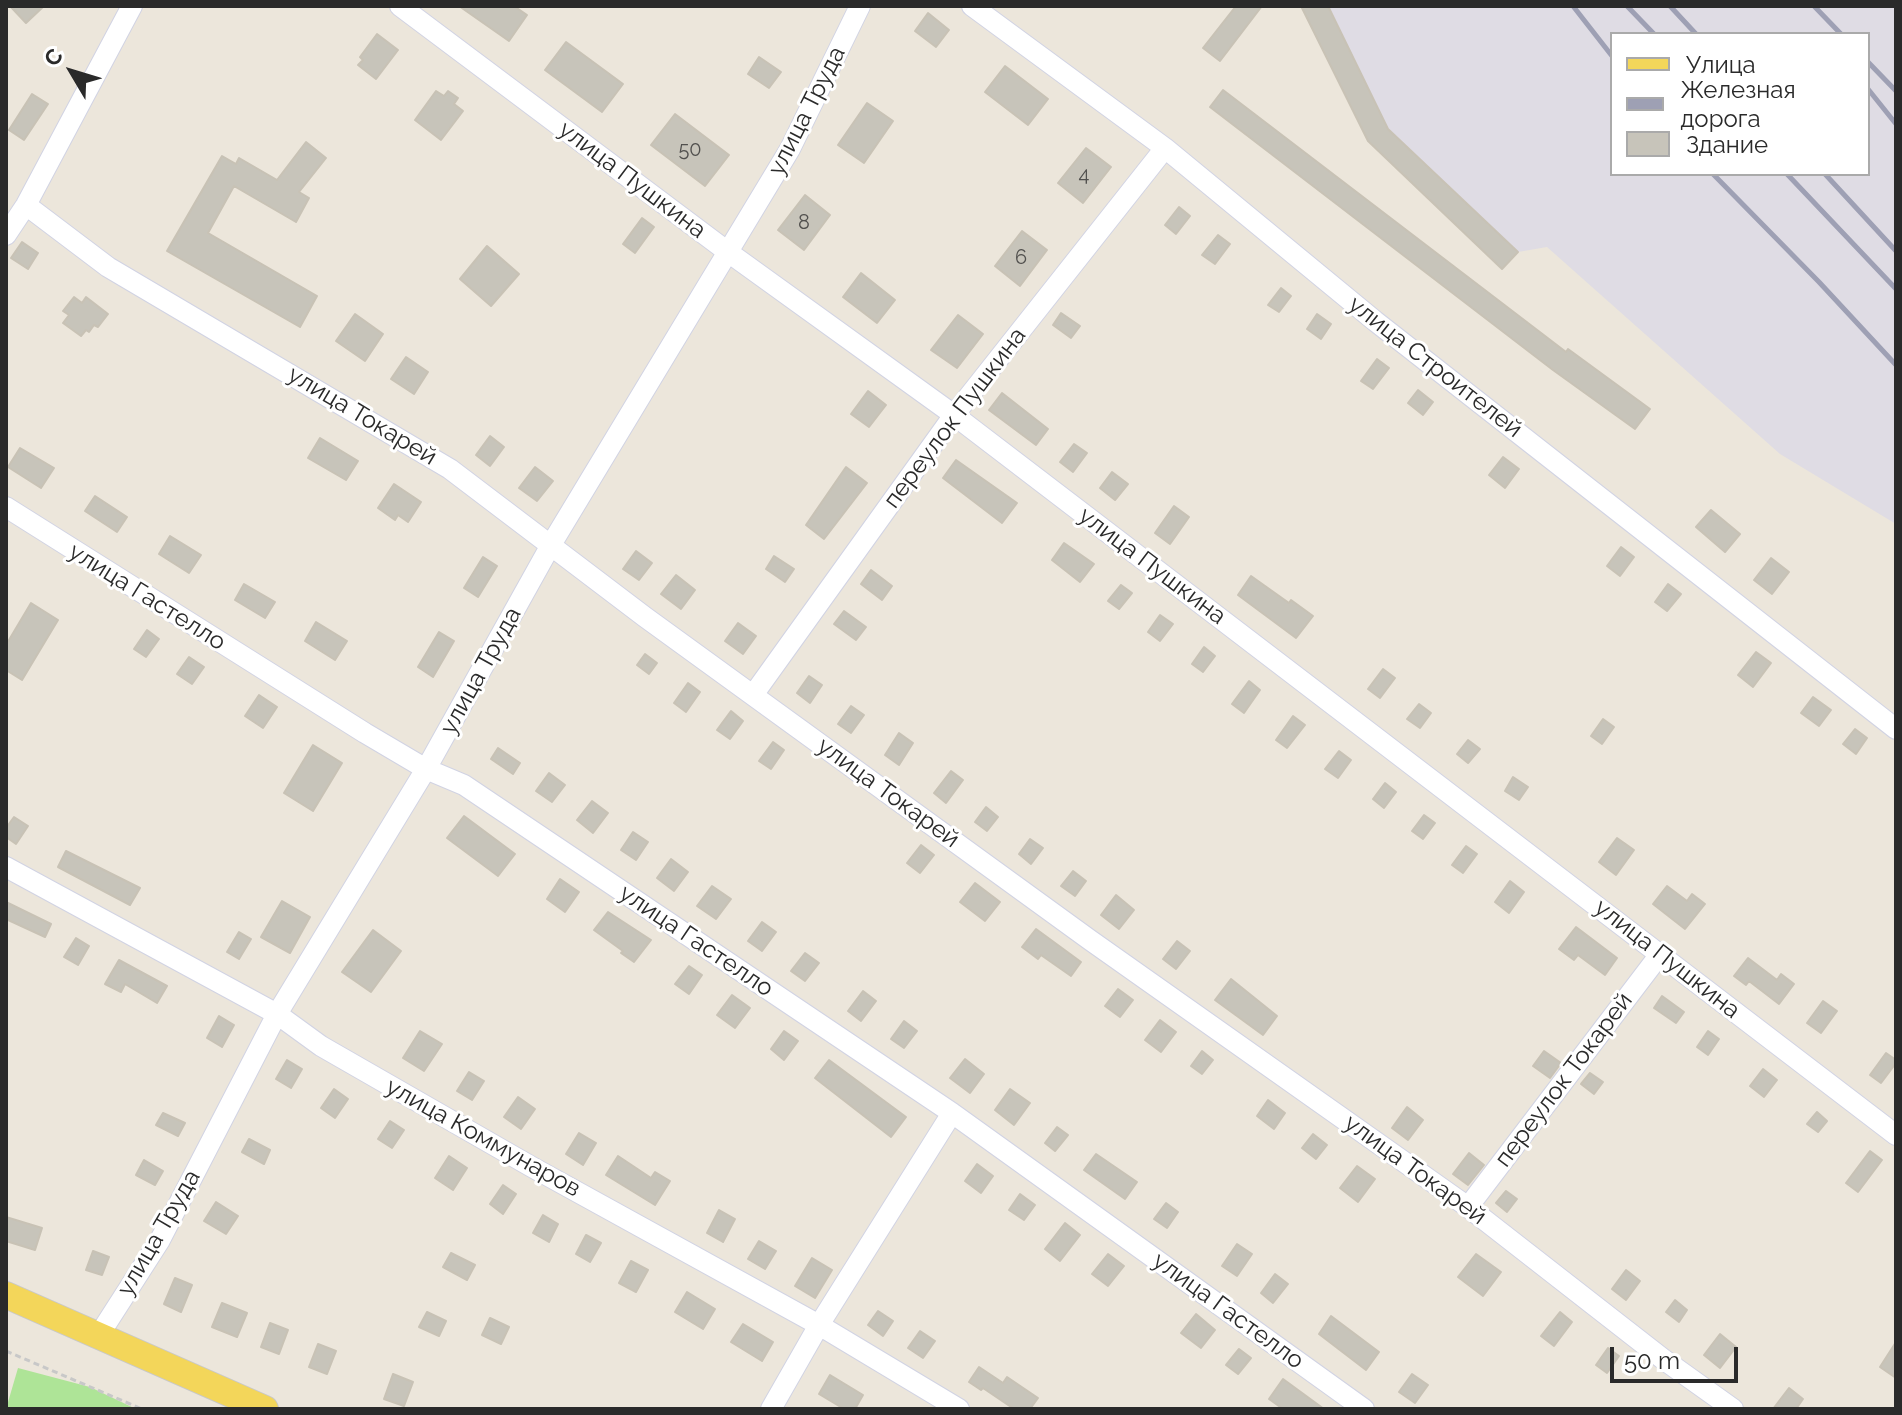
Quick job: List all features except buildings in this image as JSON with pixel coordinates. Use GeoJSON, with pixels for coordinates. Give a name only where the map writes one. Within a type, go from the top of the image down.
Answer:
{"type":"FeatureCollection","features":[{"type":"Feature","properties":{"kind":"main road"},"geometry":{"type":"LineString","coordinates":[[6,1295],[265,1409]]}},
{"type":"Feature","properties":{"kind":"street"},"geometry":{"type":"LineString","coordinates":[[6,235],[26,205],[132,6]]}},
{"type":"Feature","properties":{"kind":"street","name":"улица Пушкина"},"geometry":{"type":"LineString","coordinates":[[400,6],[728,252],[954,415],[1896,1135]]}},
{"type":"Feature","properties":{"kind":"street","name":"улица Труда"},"geometry":{"type":"LineString","coordinates":[[99,1335],[160,1240],[277,1014],[426,769],[552,543],[790,149],[860,6]]}},
{"type":"Feature","properties":{"kind":"street","name":"улица Строителей"},"geometry":{"type":"LineString","coordinates":[[972,6],[1165,148],[1375,321],[1896,729]]}},
{"type":"Feature","properties":{"kind":"street","name":"переулок Пушкина"},"geometry":{"type":"LineString","coordinates":[[753,695],[954,415],[1165,148]]}},
{"type":"Feature","properties":{"kind":"street","name":"улица Токарей"},"geometry":{"type":"LineString","coordinates":[[26,205],[108,267],[450,469],[552,543],[645,617],[1090,940],[1468,1207],[1663,1359],[1733,1409]]}},
{"type":"Feature","properties":{"kind":"street","name":"улица Гастелло"},"geometry":{"type":"LineString","coordinates":[[6,507],[426,769],[464,785],[952,1113],[1364,1409]]}},
{"type":"Feature","properties":{"kind":"street","name":"улица Коммунаров"},"geometry":{"type":"LineString","coordinates":[[6,867],[277,1014],[348,1061],[819,1325],[959,1409]]}},
{"type":"Feature","properties":{"kind":"street","name":"переулок Токарей"},"geometry":{"type":"LineString","coordinates":[[1468,1207],[1661,953]]}},
{"type":"Feature","properties":{"kind":"street"},"geometry":{"type":"LineString","coordinates":[[771,1409],[819,1325],[952,1113]]}},
{"type":"Feature","properties":{"kind":"path"},"geometry":{"type":"LineString","coordinates":[[6,1351],[142,1409]]}},
{"type":"Feature","properties":{"kind":"shaded area"},"geometry":{"type":"Polygon","coordinates":[[[1328,6],[1896,6],[1896,524],[1780,454],[1547,247],[1518,252],[1388,129],[1328,6]]]}},
{"type":"Feature","properties":{"kind":"green space"},"geometry":{"type":"Polygon","coordinates":[[[18,1368],[90,1387],[136,1409],[6,1409],[18,1368]]]}},
{"type":"Feature","properties":{"kind":"railway"},"geometry":{"type":"LineString","coordinates":[[1573,6],[1610,53]]}},
{"type":"Feature","properties":{"kind":"railway"},"geometry":{"type":"LineString","coordinates":[[1627,6],[1652,32]]}},
{"type":"Feature","properties":{"kind":"railway"},"geometry":{"type":"LineString","coordinates":[[1670,6],[1694,32]]}},
{"type":"Feature","properties":{"kind":"railway"},"geometry":{"type":"LineString","coordinates":[[1814,6],[1839,32]]}},
{"type":"Feature","properties":{"kind":"railway"},"geometry":{"type":"LineString","coordinates":[[1870,64],[1896,91]]}},
{"type":"Feature","properties":{"kind":"railway"},"geometry":{"type":"LineString","coordinates":[[1870,92],[1896,124]]}},
{"type":"Feature","properties":{"kind":"railway"},"geometry":{"type":"LineString","coordinates":[[1715,176],[1896,365]]}},
{"type":"Feature","properties":{"kind":"railway"},"geometry":{"type":"LineString","coordinates":[[1789,176],[1896,289]]}},
{"type":"Feature","properties":{"kind":"railway"},"geometry":{"type":"LineString","coordinates":[[1827,176],[1896,251]]}}]}
